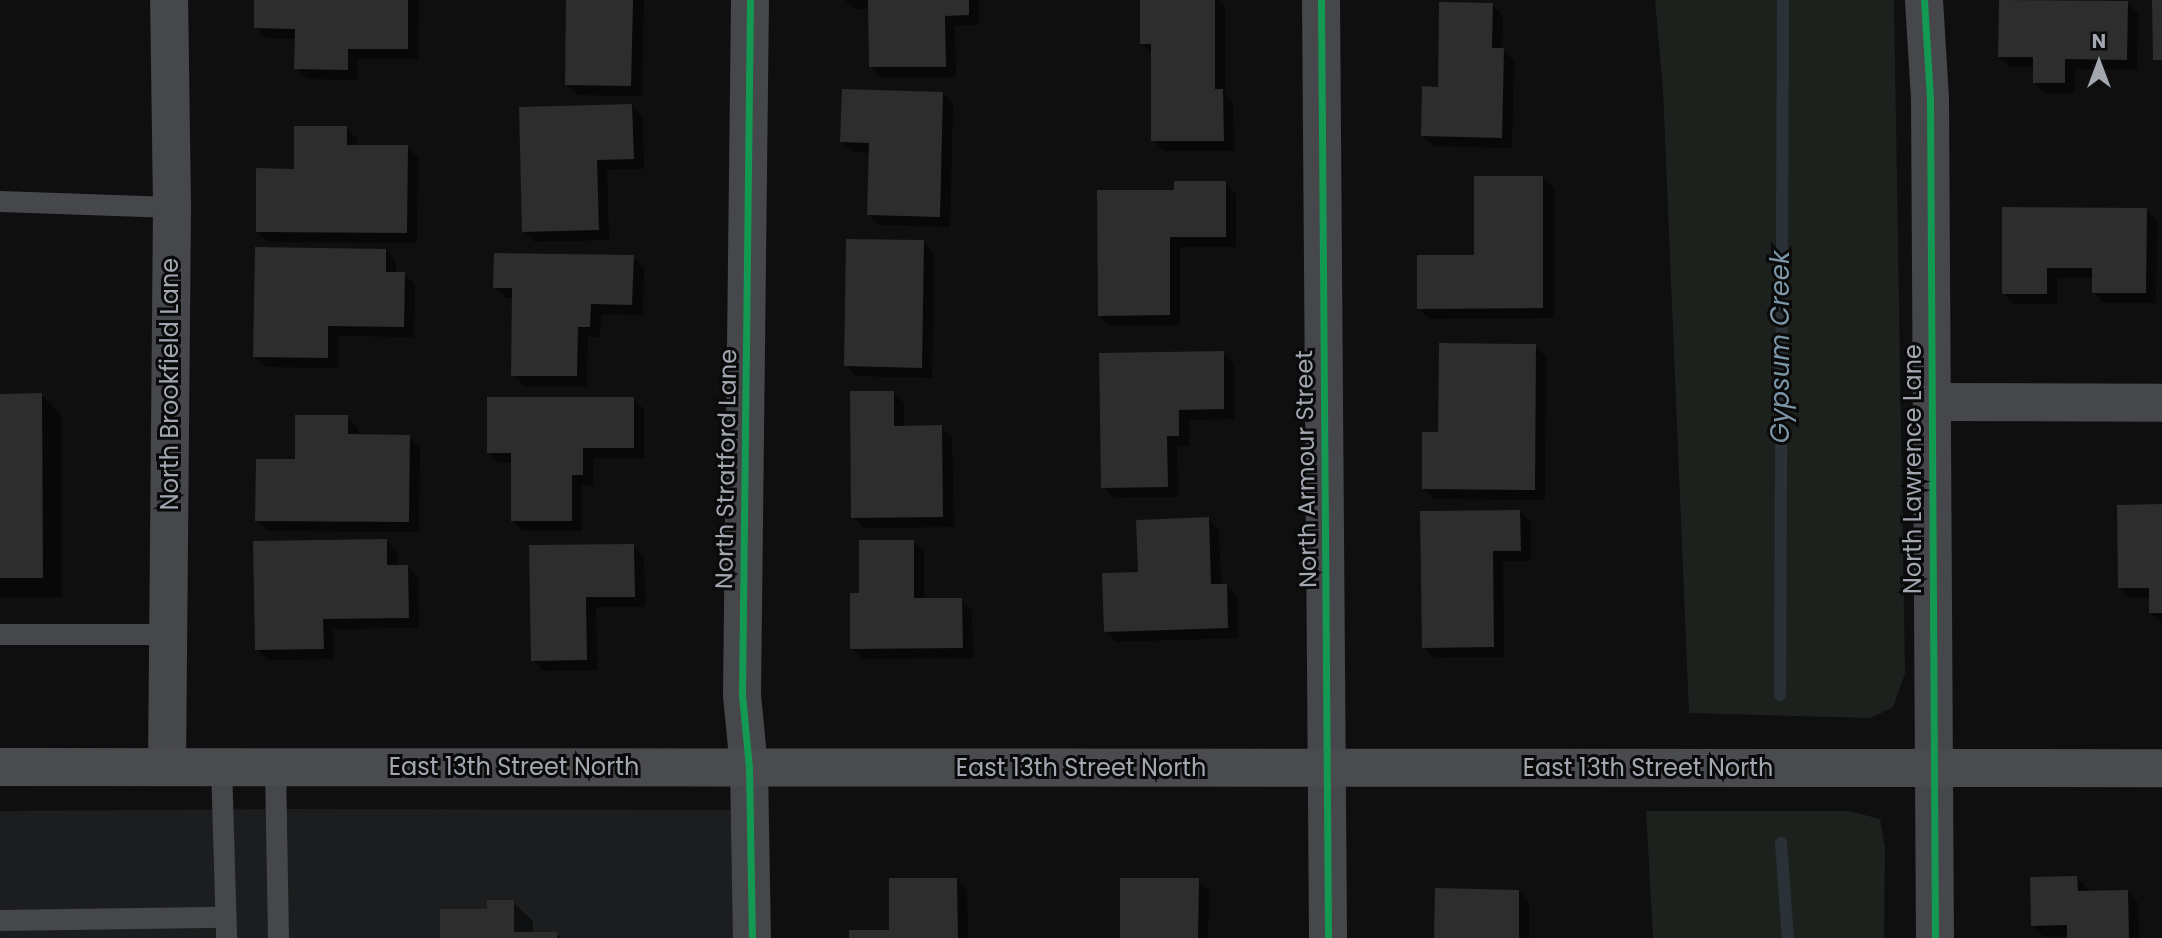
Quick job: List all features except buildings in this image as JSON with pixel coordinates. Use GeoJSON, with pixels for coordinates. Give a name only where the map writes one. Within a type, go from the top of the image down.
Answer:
{"type":"FeatureCollection","features":[{"type":"Feature","properties":{"kind":"main road","name":"East 13th Street North"},"geometry":{"type":"LineString","coordinates":[[0,766],[2162,768]]}},
{"type":"Feature","properties":{"kind":"street","name":"North Brookfield Lane"},"geometry":{"type":"LineString","coordinates":[[167,767],[172,207],[169,0]]}},
{"type":"Feature","properties":{"kind":"street","name":"North Stratford Lane"},"geometry":{"type":"LineString","coordinates":[[750,0],[742,695],[748,768],[752,938]]}},
{"type":"Feature","properties":{"kind":"street","name":"North Armour Street"},"geometry":{"type":"LineString","coordinates":[[1321,0],[1328,938]]}},
{"type":"Feature","properties":{"kind":"street","name":"North Lawrence Lane"},"geometry":{"type":"LineString","coordinates":[[1924,0],[1930,99],[1935,938]]}},
{"type":"Feature","properties":{"kind":"street"},"geometry":{"type":"LineString","coordinates":[[1932,402],[2162,404]]}},
{"type":"Feature","properties":{"kind":"lane"},"geometry":{"type":"LineString","coordinates":[[0,201],[172,207]]}},
{"type":"Feature","properties":{"kind":"lane"},"geometry":{"type":"LineString","coordinates":[[0,634],[168,634]]}},
{"type":"Feature","properties":{"kind":"lane"},"geometry":{"type":"LineString","coordinates":[[0,920],[225,928],[221,765]]}},
{"type":"Feature","properties":{"kind":"lane"},"geometry":{"type":"LineString","coordinates":[[275,766],[278,938]]}},
{"type":"Feature","properties":{"kind":"shaded area"},"geometry":{"type":"Polygon","coordinates":[[[1655,0],[1894,0],[1905,674],[1893,707],[1871,718],[1689,713],[1663,90],[1655,0]]]}},
{"type":"Feature","properties":{"kind":"shaded area"},"geometry":{"type":"Polygon","coordinates":[[[736,810],[735,938],[0,938],[0,811],[736,810]]]}},
{"type":"Feature","properties":{"kind":"shaded area"},"geometry":{"type":"Polygon","coordinates":[[[1646,811],[1849,811],[1880,819],[1885,847],[1884,938],[1653,938],[1646,811]]]}},
{"type":"Feature","properties":{"kind":"waterway","name":"Gypsum Creek"},"geometry":{"type":"LineString","coordinates":[[1780,695],[1783,0]]}},
{"type":"Feature","properties":{"kind":"waterway","name":"Gypsum Creek"},"geometry":{"type":"LineString","coordinates":[[1781,843],[1788,938]]}},
{"type":"Feature","properties":{"kind":"cycle path"},"geometry":{"type":"LineString","coordinates":[[750,0],[742,695],[749,768],[752,938]]}},
{"type":"Feature","properties":{"kind":"cycle path"},"geometry":{"type":"LineString","coordinates":[[1321,0],[1328,938]]}},
{"type":"Feature","properties":{"kind":"cycle path"},"geometry":{"type":"LineString","coordinates":[[1924,0],[1930,99],[1935,938]]}}]}
